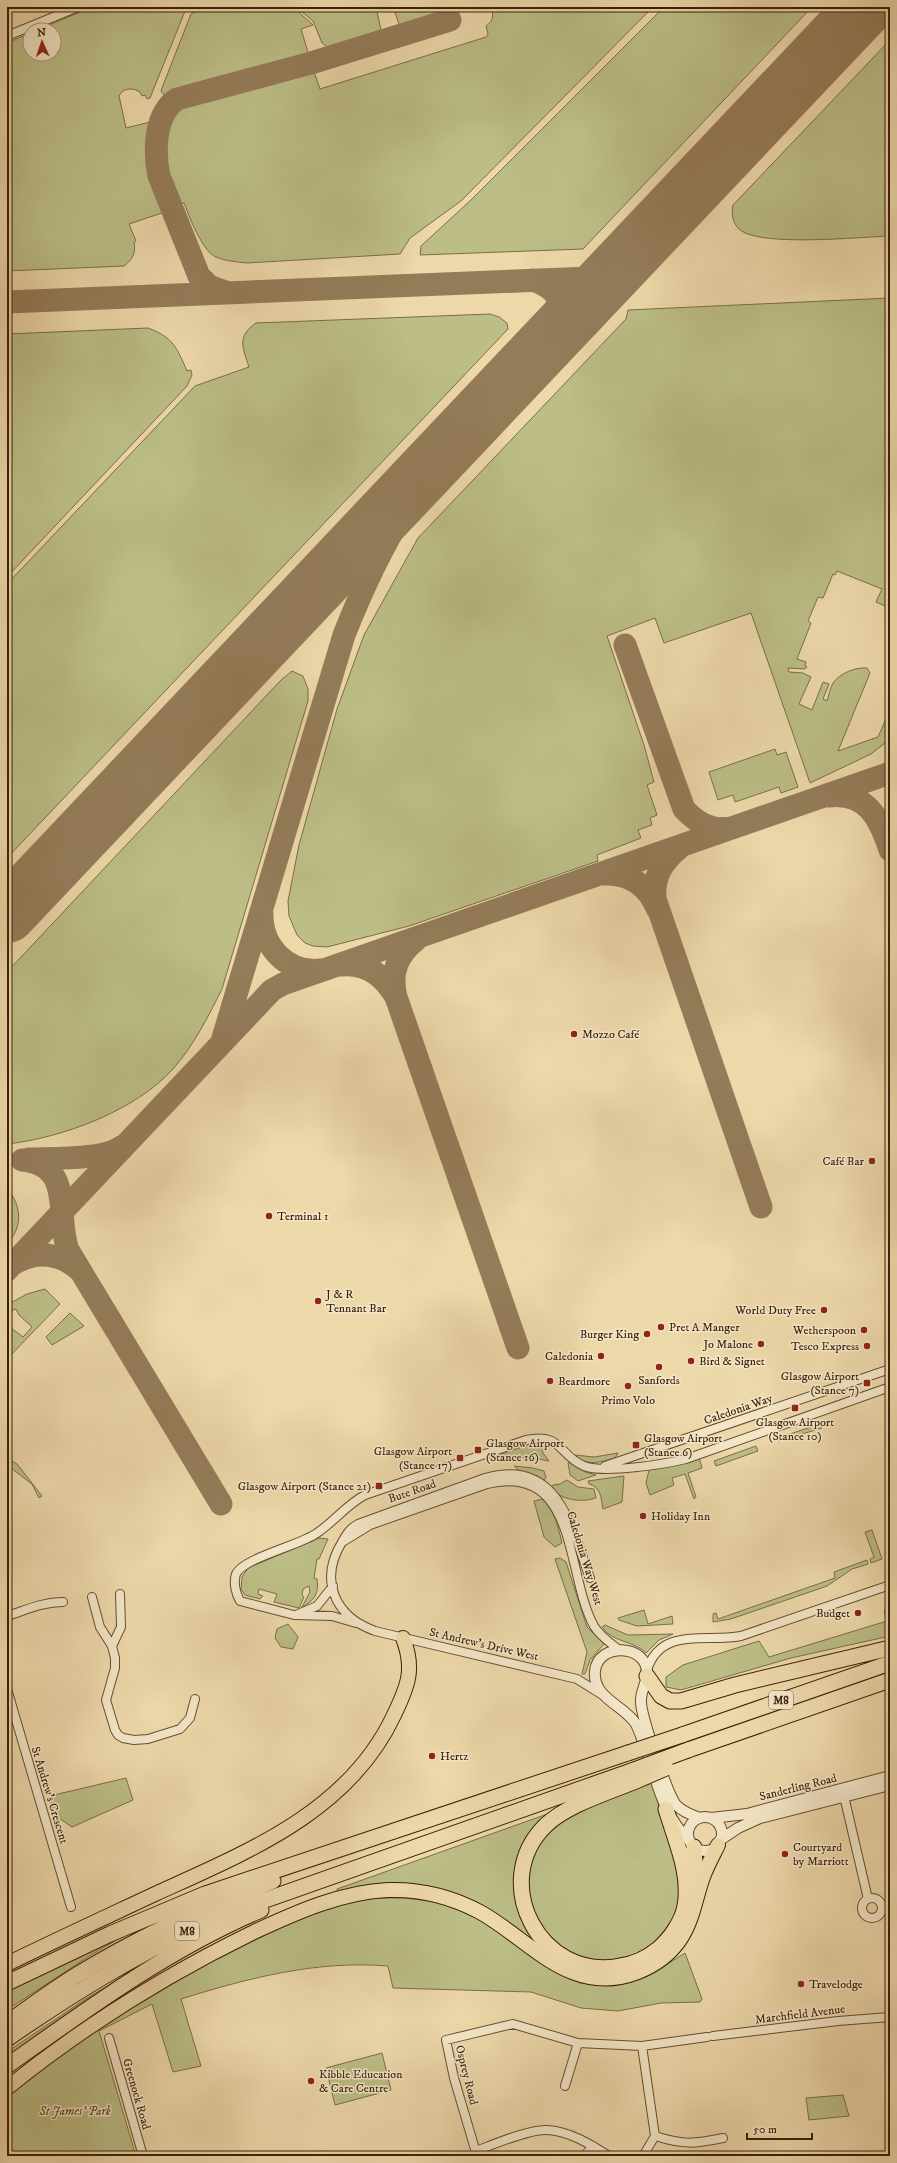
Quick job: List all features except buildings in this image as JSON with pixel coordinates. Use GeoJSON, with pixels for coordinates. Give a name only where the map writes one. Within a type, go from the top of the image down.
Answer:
{"type":"FeatureCollection","features":[{"type":"Feature","properties":{"kind":"highway"},"geometry":{"type":"LineString","coordinates":[[7,1964],[235,1857],[285,1830],[327,1801],[344,1786],[374,1753],[399,1705],[409,1677],[410,1664],[403,1638]]}},
{"type":"Feature","properties":{"kind":"highway"},"geometry":{"type":"LineString","coordinates":[[647,1673],[661,1696],[670,1701],[680,1701],[735,1685],[890,1648]]}},
{"type":"Feature","properties":{"kind":"highway","name":"M8"},"geometry":{"type":"LineString","coordinates":[[7,1983],[110,1934],[205,1894],[682,1735],[890,1663]]}},
{"type":"Feature","properties":{"kind":"highway","name":"M8"},"geometry":{"type":"LineString","coordinates":[[7,2040],[106,1974],[188,1930],[248,1905],[385,1857],[636,1775],[809,1707],[890,1680]]}},
{"type":"Feature","properties":{"kind":"highway"},"geometry":{"type":"LineString","coordinates":[[636,1775],[562,1813],[549,1822],[531,1846],[523,1868],[522,1894],[528,1916],[540,1937],[553,1951],[575,1963],[588,1967],[608,1968],[636,1962],[654,1952],[675,1929],[685,1907],[694,1873],[692,1844]]}},
{"type":"Feature","properties":{"kind":"highway","name":"M8"},"geometry":{"type":"LineString","coordinates":[[7,2023],[78,1974],[150,1934],[192,1913],[248,1890],[483,1802]]}},
{"type":"Feature","properties":{"kind":"highway"},"geometry":{"type":"LineString","coordinates":[[666,1809],[684,1869],[685,1907]]}},
{"type":"Feature","properties":{"kind":"highway"},"geometry":{"type":"LineString","coordinates":[[7,2088],[62,2044],[173,1975],[227,1945],[281,1920],[310,1908],[356,1894],[401,1890],[433,1894],[479,1912],[507,1929],[549,1961],[570,1972],[601,1979],[630,1975],[658,1961],[678,1942],[692,1916],[703,1877],[719,1843]]}},
{"type":"Feature","properties":{"kind":"highway","name":"M8"},"geometry":{"type":"LineString","coordinates":[[7,2066],[122,1986],[180,1951],[252,1914],[385,1857]]}},
{"type":"Feature","properties":{"kind":"street"},"geometry":{"type":"LineString","coordinates":[[7,36],[78,7]]}},
{"type":"Feature","properties":{"kind":"street","name":"Caledonia Way"},"geometry":{"type":"LineString","coordinates":[[593,1468],[628,1459],[890,1369]]}},
{"type":"Feature","properties":{"kind":"street"},"geometry":{"type":"LineString","coordinates":[[593,1468],[614,1469],[686,1459],[890,1388]]}},
{"type":"Feature","properties":{"kind":"street","name":"St Andrew's Drive West"},"geometry":{"type":"LineString","coordinates":[[593,1468],[585,1467],[551,1440],[537,1438],[365,1495],[349,1504],[316,1534],[246,1564],[236,1574],[235,1584],[240,1601],[294,1615],[332,1616],[356,1623],[375,1631],[578,1679],[603,1695]]}},
{"type":"Feature","properties":{"kind":"street","name":"Caledonia Way West"},"geometry":{"type":"LineString","coordinates":[[497,1478],[526,1477],[544,1486],[554,1495],[566,1511],[590,1578]]}},
{"type":"Feature","properties":{"kind":"street","name":"Bute Road"},"geometry":{"type":"LineString","coordinates":[[333,1586],[332,1565],[335,1555],[344,1540],[370,1525],[497,1478]]}},
{"type":"Feature","properties":{"kind":"street","name":"Caledonia Way West"},"geometry":{"type":"LineString","coordinates":[[497,1478],[528,1485],[540,1491],[555,1506],[562,1520],[592,1622],[601,1636],[618,1649]]}},
{"type":"Feature","properties":{"kind":"street"},"geometry":{"type":"LineString","coordinates":[[647,1673],[638,1656],[629,1651],[618,1649],[602,1656],[596,1668],[596,1683],[603,1695],[629,1713],[636,1724],[666,1809],[675,1825],[692,1844],[703,1851],[714,1848],[719,1843],[721,1830],[719,1825],[711,1818],[700,1818],[687,1814],[672,1799],[641,1708],[641,1696],[647,1673],[658,1651],[672,1641],[681,1639],[725,1639],[741,1636],[890,1585]]}},
{"type":"Feature","properties":{"kind":"street"},"geometry":{"type":"LineString","coordinates":[[294,1615],[308,1611],[317,1606],[333,1586]]}},
{"type":"Feature","properties":{"kind":"street","name":"St Andrew's Drive West"},"geometry":{"type":"LineString","coordinates":[[333,1586],[341,1607],[346,1615],[356,1623]]}},
{"type":"Feature","properties":{"kind":"street"},"geometry":{"type":"LineString","coordinates":[[112,1646],[121,1627],[120,1594]]}},
{"type":"Feature","properties":{"kind":"street"},"geometry":{"type":"LineString","coordinates":[[92,1597],[100,1627],[112,1646],[115,1668],[106,1700],[115,1730],[123,1738],[148,1738],[180,1729],[190,1718],[195,1699]]}},
{"type":"Feature","properties":{"kind":"street"},"geometry":{"type":"LineString","coordinates":[[7,1616],[44,1604],[63,1602]]}},
{"type":"Feature","properties":{"kind":"street","name":"St Andrew's Crescent"},"geometry":{"type":"LineString","coordinates":[[7,1689],[71,1907]]}},
{"type":"Feature","properties":{"kind":"street","name":"Sanderling Road"},"geometry":{"type":"LineString","coordinates":[[711,1818],[747,1814],[890,1776]]}},
{"type":"Feature","properties":{"kind":"street","name":"Sanderling Road"},"geometry":{"type":"LineString","coordinates":[[719,1843],[750,1822],[890,1785]]}},
{"type":"Feature","properties":{"kind":"street"},"geometry":{"type":"LineString","coordinates":[[844,1796],[868,1899]]}},
{"type":"Feature","properties":{"kind":"street"},"geometry":{"type":"LineString","coordinates":[[692,1844],[688,1830],[695,1820],[700,1818]]}},
{"type":"Feature","properties":{"kind":"street"},"geometry":{"type":"LineString","coordinates":[[868,1899],[878,1901],[882,1907],[880,1914],[875,1918],[866,1916],[862,1908],[863,1904],[868,1899]]}},
{"type":"Feature","properties":{"kind":"street"},"geometry":{"type":"LineString","coordinates":[[882,1907],[890,1904]]}},
{"type":"Feature","properties":{"kind":"street","name":"Marchfield Avenue"},"geometry":{"type":"LineString","coordinates":[[710,2036],[838,2021],[890,2017]]}},
{"type":"Feature","properties":{"kind":"street","name":"Osprey Road"},"geometry":{"type":"LineString","coordinates":[[476,2154],[454,2078],[446,2040],[513,2024],[578,2043],[642,2046],[710,2036]]}},
{"type":"Feature","properties":{"kind":"street","name":"Greenock Road"},"geometry":{"type":"LineString","coordinates":[[109,2038],[142,2156]]}},
{"type":"Feature","properties":{"kind":"street"},"geometry":{"type":"LineString","coordinates":[[566,2086],[578,2043]]}},
{"type":"Feature","properties":{"kind":"street"},"geometry":{"type":"LineString","coordinates":[[642,2046],[655,2136],[643,2156]]}},
{"type":"Feature","properties":{"kind":"street"},"geometry":{"type":"LineString","coordinates":[[476,2154],[506,2139],[546,2130],[574,2136],[609,2156]]}},
{"type":"Feature","properties":{"kind":"street"},"geometry":{"type":"LineString","coordinates":[[655,2136],[696,2144],[724,2138]]}},
{"type":"Feature","properties":{"kind":"street"},"geometry":{"type":"LineString","coordinates":[[584,2156],[592,2146]]}},
{"type":"Feature","properties":{"kind":"green space"},"geometry":{"type":"Polygon","coordinates":[[[92,7],[184,7],[185,11],[150,98],[147,99],[145,95],[142,96],[137,90],[131,89],[123,91],[119,96],[126,128],[154,121],[155,131],[152,161],[165,204],[165,209],[162,213],[129,224],[136,241],[134,242],[135,249],[133,256],[124,266],[7,271],[7,43],[22,36],[22,62],[62,62],[62,22],[56,22],[92,7]]]}},
{"type":"Feature","properties":{"kind":"green space"},"geometry":{"type":"Polygon","coordinates":[[[204,7],[293,7],[313,25],[301,29],[310,59],[173,96],[165,96],[161,91],[191,14],[204,7]]]}},
{"type":"Feature","properties":{"kind":"green space"},"geometry":{"type":"Polygon","coordinates":[[[296,7],[376,7],[381,30],[373,40],[340,50],[331,50],[322,43],[313,21],[296,7]]]}},
{"type":"Feature","properties":{"kind":"green space"},"geometry":{"type":"Polygon","coordinates":[[[393,7],[454,7],[449,15],[442,19],[429,24],[409,27],[399,24],[393,7]]]}},
{"type":"Feature","properties":{"kind":"green space"},"geometry":{"type":"Polygon","coordinates":[[[490,7],[653,7],[461,201],[410,238],[400,254],[247,263],[227,260],[216,257],[206,248],[197,233],[184,203],[174,206],[166,187],[160,151],[163,131],[169,114],[180,103],[191,98],[312,66],[320,89],[486,37],[488,34],[486,26],[492,20],[492,12],[490,7]]]}},
{"type":"Feature","properties":{"kind":"green space"},"geometry":{"type":"Polygon","coordinates":[[[664,7],[812,7],[583,249],[420,255],[421,246],[471,200],[664,7]]]}},
{"type":"Feature","properties":{"kind":"green space"},"geometry":{"type":"Polygon","coordinates":[[[890,40],[890,236],[789,240],[752,235],[740,230],[733,219],[733,205],[890,40]]]}},
{"type":"Feature","properties":{"kind":"green space"},"geometry":{"type":"Polygon","coordinates":[[[890,298],[890,608],[876,602],[882,589],[837,571],[835,575],[833,574],[823,598],[818,597],[808,621],[811,623],[797,659],[806,662],[805,666],[807,667],[805,669],[788,668],[789,672],[803,673],[811,677],[799,704],[812,710],[823,682],[829,684],[823,699],[827,701],[832,685],[836,679],[853,670],[867,668],[870,673],[838,751],[878,737],[890,710],[890,739],[871,754],[810,783],[751,613],[664,643],[655,618],[607,636],[644,745],[654,782],[647,785],[657,815],[650,818],[652,825],[638,830],[641,838],[597,855],[598,861],[409,926],[327,947],[313,946],[305,943],[297,935],[289,916],[288,901],[299,845],[337,709],[364,635],[418,538],[626,319],[628,310],[890,298]]]}},
{"type":"Feature","properties":{"kind":"green space"},"geometry":{"type":"Polygon","coordinates":[[[490,314],[499,317],[507,323],[508,329],[7,858],[7,584],[195,386],[249,367],[243,348],[243,338],[250,328],[256,323],[490,314]]]}},
{"type":"Feature","properties":{"kind":"green space"},"geometry":{"type":"Polygon","coordinates":[[[148,328],[169,339],[177,350],[187,371],[191,370],[192,375],[187,386],[7,577],[7,334],[148,328]]]}},
{"type":"Feature","properties":{"kind":"green space"},"geometry":{"type":"Polygon","coordinates":[[[292,671],[303,676],[308,689],[308,701],[222,989],[188,1050],[173,1069],[157,1084],[139,1098],[118,1110],[74,1129],[51,1136],[7,1144],[7,972],[281,680],[292,671]]]}},
{"type":"Feature","properties":{"kind":"green space"},"geometry":{"type":"Polygon","coordinates":[[[775,749],[777,755],[786,752],[798,787],[781,793],[779,787],[735,802],[733,795],[718,800],[709,772],[775,749]]]}},
{"type":"Feature","properties":{"kind":"green space"},"geometry":{"type":"Polygon","coordinates":[[[7,1188],[16,1202],[19,1216],[16,1231],[7,1244],[7,1188]]]}},
{"type":"Feature","properties":{"kind":"green space"},"geometry":{"type":"Polygon","coordinates":[[[45,1289],[60,1304],[7,1359],[7,1327],[11,1328],[23,1337],[32,1327],[19,1315],[16,1309],[7,1312],[7,1305],[27,1294],[45,1289]]]}},
{"type":"Feature","properties":{"kind":"green space"},"geometry":{"type":"Polygon","coordinates":[[[70,1313],[84,1326],[52,1345],[46,1337],[70,1313]]]}},
{"type":"Feature","properties":{"kind":"green space"},"geometry":{"type":"Polygon","coordinates":[[[820,1424],[822,1428],[779,1441],[778,1438],[820,1424]]]}},
{"type":"Feature","properties":{"kind":"green space"},"geometry":{"type":"Polygon","coordinates":[[[541,1443],[543,1453],[549,1461],[518,1457],[488,1461],[487,1459],[528,1445],[541,1443]]]}},
{"type":"Feature","properties":{"kind":"green space"},"geometry":{"type":"Polygon","coordinates":[[[756,1446],[758,1451],[716,1466],[714,1461],[756,1446]]]}},
{"type":"Feature","properties":{"kind":"green space"},"geometry":{"type":"Polygon","coordinates":[[[618,1453],[615,1458],[594,1462],[584,1461],[575,1455],[594,1457],[618,1453]]]}},
{"type":"Feature","properties":{"kind":"green space"},"geometry":{"type":"Polygon","coordinates":[[[699,1457],[702,1468],[688,1473],[696,1497],[694,1499],[685,1474],[672,1478],[674,1485],[650,1495],[646,1483],[649,1470],[682,1463],[699,1457]]]}},
{"type":"Feature","properties":{"kind":"green space"},"geometry":{"type":"Polygon","coordinates":[[[7,1458],[17,1464],[42,1496],[39,1498],[32,1484],[7,1465],[7,1458]]]}},
{"type":"Feature","properties":{"kind":"green space"},"geometry":{"type":"Polygon","coordinates":[[[571,1461],[585,1472],[596,1475],[578,1481],[570,1475],[568,1463],[571,1461]]]}},
{"type":"Feature","properties":{"kind":"green space"},"geometry":{"type":"Polygon","coordinates":[[[514,1466],[544,1471],[546,1478],[543,1481],[521,1472],[514,1466]]]}},
{"type":"Feature","properties":{"kind":"green space"},"geometry":{"type":"Polygon","coordinates":[[[624,1476],[622,1502],[603,1509],[598,1490],[593,1485],[589,1484],[588,1481],[624,1476]]]}},
{"type":"Feature","properties":{"kind":"green space"},"geometry":{"type":"Polygon","coordinates":[[[567,1480],[578,1487],[594,1489],[596,1498],[578,1500],[566,1498],[550,1488],[553,1485],[560,1484],[567,1480]]]}},
{"type":"Feature","properties":{"kind":"green space"},"geometry":{"type":"Polygon","coordinates":[[[542,1499],[553,1514],[559,1531],[562,1543],[555,1547],[544,1537],[534,1501],[542,1499]]]}},
{"type":"Feature","properties":{"kind":"green space"},"geometry":{"type":"Polygon","coordinates":[[[872,1530],[882,1559],[871,1563],[870,1559],[874,1557],[865,1532],[872,1530]]]}},
{"type":"Feature","properties":{"kind":"green space"},"geometry":{"type":"Polygon","coordinates":[[[319,1538],[328,1539],[319,1559],[317,1559],[314,1578],[317,1579],[317,1592],[310,1602],[302,1607],[310,1592],[309,1586],[303,1589],[302,1595],[304,1597],[299,1608],[274,1602],[277,1594],[259,1589],[258,1594],[263,1596],[260,1599],[245,1595],[241,1589],[242,1577],[248,1568],[319,1538]]]}},
{"type":"Feature","properties":{"kind":"green space"},"geometry":{"type":"Polygon","coordinates":[[[560,1558],[566,1562],[587,1627],[604,1644],[590,1660],[585,1674],[582,1674],[587,1652],[555,1559],[560,1558]]]}},
{"type":"Feature","properties":{"kind":"green space"},"geometry":{"type":"Polygon","coordinates":[[[867,1560],[868,1564],[852,1569],[827,1586],[731,1619],[713,1622],[713,1614],[716,1613],[718,1619],[835,1578],[834,1572],[867,1560]]]}},
{"type":"Feature","properties":{"kind":"green space"},"geometry":{"type":"Polygon","coordinates":[[[890,1609],[890,1636],[791,1658],[681,1690],[666,1687],[666,1677],[683,1665],[759,1641],[769,1657],[887,1621],[884,1611],[890,1609]]]}},
{"type":"Feature","properties":{"kind":"green space"},"geometry":{"type":"Polygon","coordinates":[[[644,1610],[648,1624],[672,1616],[673,1624],[637,1626],[619,1620],[618,1618],[644,1610]]]}},
{"type":"Feature","properties":{"kind":"green space"},"geometry":{"type":"Polygon","coordinates":[[[288,1624],[298,1637],[293,1649],[281,1647],[275,1638],[277,1629],[288,1624]]]}},
{"type":"Feature","properties":{"kind":"green space"},"geometry":{"type":"Polygon","coordinates":[[[605,1625],[628,1635],[673,1634],[659,1640],[646,1653],[635,1646],[612,1636],[602,1627],[605,1625]]]}},
{"type":"Feature","properties":{"kind":"green space"},"geometry":{"type":"Polygon","coordinates":[[[126,1778],[133,1800],[72,1827],[53,1814],[51,1801],[54,1795],[126,1778]]]}},
{"type":"Feature","properties":{"kind":"green space"},"geometry":{"type":"Polygon","coordinates":[[[652,1783],[683,1885],[674,1921],[653,1947],[620,1962],[574,1958],[541,1932],[528,1899],[530,1861],[542,1838],[572,1813],[652,1783]]]}},
{"type":"Feature","properties":{"kind":"green space"},"geometry":{"type":"Polygon","coordinates":[[[553,1812],[516,1876],[547,1954],[461,1897],[338,1893],[337,1889],[553,1812]]]}},
{"type":"Feature","properties":{"kind":"green space","name":"St James' Park"},"geometry":{"type":"Polygon","coordinates":[[[360,1898],[405,1898],[437,1902],[484,1919],[538,1961],[580,1983],[623,1982],[661,1968],[685,1953],[702,1999],[700,2002],[661,2003],[618,2011],[581,2008],[531,1992],[393,1988],[388,1966],[336,1966],[283,1972],[232,1984],[181,1999],[201,2066],[173,2072],[152,2004],[99,2031],[136,2156],[7,2156],[7,2095],[117,2013],[229,1952],[317,1911],[360,1898]]]}},
{"type":"Feature","properties":{"kind":"green space"},"geometry":{"type":"Polygon","coordinates":[[[127,1934],[91,1955],[7,2010],[7,1991],[127,1934]]]}},
{"type":"Feature","properties":{"kind":"green space"},"geometry":{"type":"Polygon","coordinates":[[[143,1965],[7,2058],[7,2052],[84,2000],[143,1965]]]}},
{"type":"Feature","properties":{"kind":"green space"},"geometry":{"type":"Polygon","coordinates":[[[382,2053],[391,2090],[335,2105],[326,2068],[382,2053]]]}},
{"type":"Feature","properties":{"kind":"green space"},"geometry":{"type":"Polygon","coordinates":[[[843,2095],[849,2116],[809,2120],[806,2098],[843,2095]]]}},
{"type":"Feature","properties":{"kind":"taxiway"},"geometry":{"type":"LineString","coordinates":[[228,293],[209,286],[199,276],[159,176],[156,145],[160,124],[169,106],[177,99],[311,63],[450,20]]}},
{"type":"Feature","properties":{"kind":"taxiway"},"geometry":{"type":"LineString","coordinates":[[7,302],[590,278],[610,270],[628,256]]}},
{"type":"Feature","properties":{"kind":"taxiway"},"geometry":{"type":"LineString","coordinates":[[533,280],[552,290],[557,296],[560,304],[561,311],[559,320],[550,339]]}},
{"type":"Feature","properties":{"kind":"taxiway"},"geometry":{"type":"LineString","coordinates":[[223,1038],[344,635],[357,603],[387,541],[411,501],[457,438]]}},
{"type":"Feature","properties":{"kind":"taxiway"},"geometry":{"type":"LineString","coordinates":[[625,645],[684,809],[699,822],[705,825],[723,829],[730,828]]}},
{"type":"Feature","properties":{"kind":"taxiway"},"geometry":{"type":"LineString","coordinates":[[7,1270],[272,990],[283,984],[890,773]]}},
{"type":"Feature","properties":{"kind":"taxiway"},"geometry":{"type":"LineString","coordinates":[[828,796],[853,798],[862,803],[870,810],[882,828],[890,850]]}},
{"type":"Feature","properties":{"kind":"taxiway"},"geometry":{"type":"LineString","coordinates":[[679,848],[663,864],[660,870],[657,877],[655,899],[761,1207]]}},
{"type":"Feature","properties":{"kind":"taxiway"},"geometry":{"type":"LineString","coordinates":[[604,874],[613,874],[629,878],[636,882],[648,892],[657,908]]}},
{"type":"Feature","properties":{"kind":"taxiway"},"geometry":{"type":"LineString","coordinates":[[262,913],[266,936],[271,947],[278,955],[297,967],[309,970],[321,970]]}},
{"type":"Feature","properties":{"kind":"taxiway"},"geometry":{"type":"LineString","coordinates":[[416,940],[404,952],[397,965],[394,980],[396,997],[518,1348]]}},
{"type":"Feature","properties":{"kind":"taxiway"},"geometry":{"type":"LineString","coordinates":[[341,965],[359,966],[374,972],[386,983],[396,997]]}},
{"type":"Feature","properties":{"kind":"taxiway"},"geometry":{"type":"LineString","coordinates":[[29,1159],[90,1156],[113,1151],[121,1147]]}},
{"type":"Feature","properties":{"kind":"taxiway"},"geometry":{"type":"LineString","coordinates":[[22,1160],[39,1164],[50,1171],[56,1181],[60,1194],[64,1236],[68,1250],[221,1504]]}},
{"type":"Feature","properties":{"kind":"taxiway"},"geometry":{"type":"LineString","coordinates":[[15,1263],[31,1256],[48,1255],[64,1260],[79,1270]]}},
{"type":"Feature","properties":{"kind":"runway"},"geometry":{"type":"LineString","coordinates":[[7,914],[865,7]]}},
{"type":"Feature","properties":{"kind":"place","name":"Mozzo Café"},"geometry":{"type":"Point","coordinates":[574,1034]}},
{"type":"Feature","properties":{"kind":"place","name":"Café Bar"},"geometry":{"type":"Point","coordinates":[872,1161]}},
{"type":"Feature","properties":{"kind":"place","name":"Terminal 1"},"geometry":{"type":"Point","coordinates":[269,1216]}},
{"type":"Feature","properties":{"kind":"place","name":"J & R Tennant Bar"},"geometry":{"type":"Point","coordinates":[318,1301]}},
{"type":"Feature","properties":{"kind":"place","name":"World Duty Free"},"geometry":{"type":"Point","coordinates":[824,1310]}},
{"type":"Feature","properties":{"kind":"place","name":"Pret A Manger"},"geometry":{"type":"Point","coordinates":[661,1327]}},
{"type":"Feature","properties":{"kind":"place","name":"Wetherspoon"},"geometry":{"type":"Point","coordinates":[864,1330]}},
{"type":"Feature","properties":{"kind":"place","name":"Burger King"},"geometry":{"type":"Point","coordinates":[647,1334]}},
{"type":"Feature","properties":{"kind":"place","name":"Jo Malone"},"geometry":{"type":"Point","coordinates":[761,1344]}},
{"type":"Feature","properties":{"kind":"place","name":"Tesco Express"},"geometry":{"type":"Point","coordinates":[867,1346]}},
{"type":"Feature","properties":{"kind":"place","name":"Caledonia"},"geometry":{"type":"Point","coordinates":[601,1356]}},
{"type":"Feature","properties":{"kind":"place","name":"Bird & Signet"},"geometry":{"type":"Point","coordinates":[691,1361]}},
{"type":"Feature","properties":{"kind":"place","name":"Sanfords"},"geometry":{"type":"Point","coordinates":[659,1367]}},
{"type":"Feature","properties":{"kind":"place","name":"Beardmore"},"geometry":{"type":"Point","coordinates":[550,1381]}},
{"type":"Feature","properties":{"kind":"place","name":"Glasgow Airport (Stance 7)"},"geometry":{"type":"Point","coordinates":[867,1383]}},
{"type":"Feature","properties":{"kind":"place","name":"Primo Volo"},"geometry":{"type":"Point","coordinates":[628,1386]}},
{"type":"Feature","properties":{"kind":"place","name":"Glasgow Airport (Stance 10)"},"geometry":{"type":"Point","coordinates":[795,1408]}},
{"type":"Feature","properties":{"kind":"place","name":"Glasgow Airport (Stance 6)"},"geometry":{"type":"Point","coordinates":[636,1445]}},
{"type":"Feature","properties":{"kind":"place","name":"Glasgow Airport (Stance 16)"},"geometry":{"type":"Point","coordinates":[478,1450]}},
{"type":"Feature","properties":{"kind":"place","name":"Glasgow Airport (Stance 17)"},"geometry":{"type":"Point","coordinates":[460,1458]}},
{"type":"Feature","properties":{"kind":"place","name":"Glasgow Airport (Stance 21)"},"geometry":{"type":"Point","coordinates":[379,1486]}},
{"type":"Feature","properties":{"kind":"place","name":"Holiday Inn"},"geometry":{"type":"Point","coordinates":[643,1516]}},
{"type":"Feature","properties":{"kind":"place","name":"Budget"},"geometry":{"type":"Point","coordinates":[858,1613]}},
{"type":"Feature","properties":{"kind":"place","name":"Hertz"},"geometry":{"type":"Point","coordinates":[432,1756]}},
{"type":"Feature","properties":{"kind":"place","name":"Courtyard by Marriott"},"geometry":{"type":"Point","coordinates":[785,1854]}},
{"type":"Feature","properties":{"kind":"place","name":"Travelodge"},"geometry":{"type":"Point","coordinates":[801,1984]}},
{"type":"Feature","properties":{"kind":"place","name":"Kibble Education & Care Centre"},"geometry":{"type":"Point","coordinates":[311,2081]}}]}
